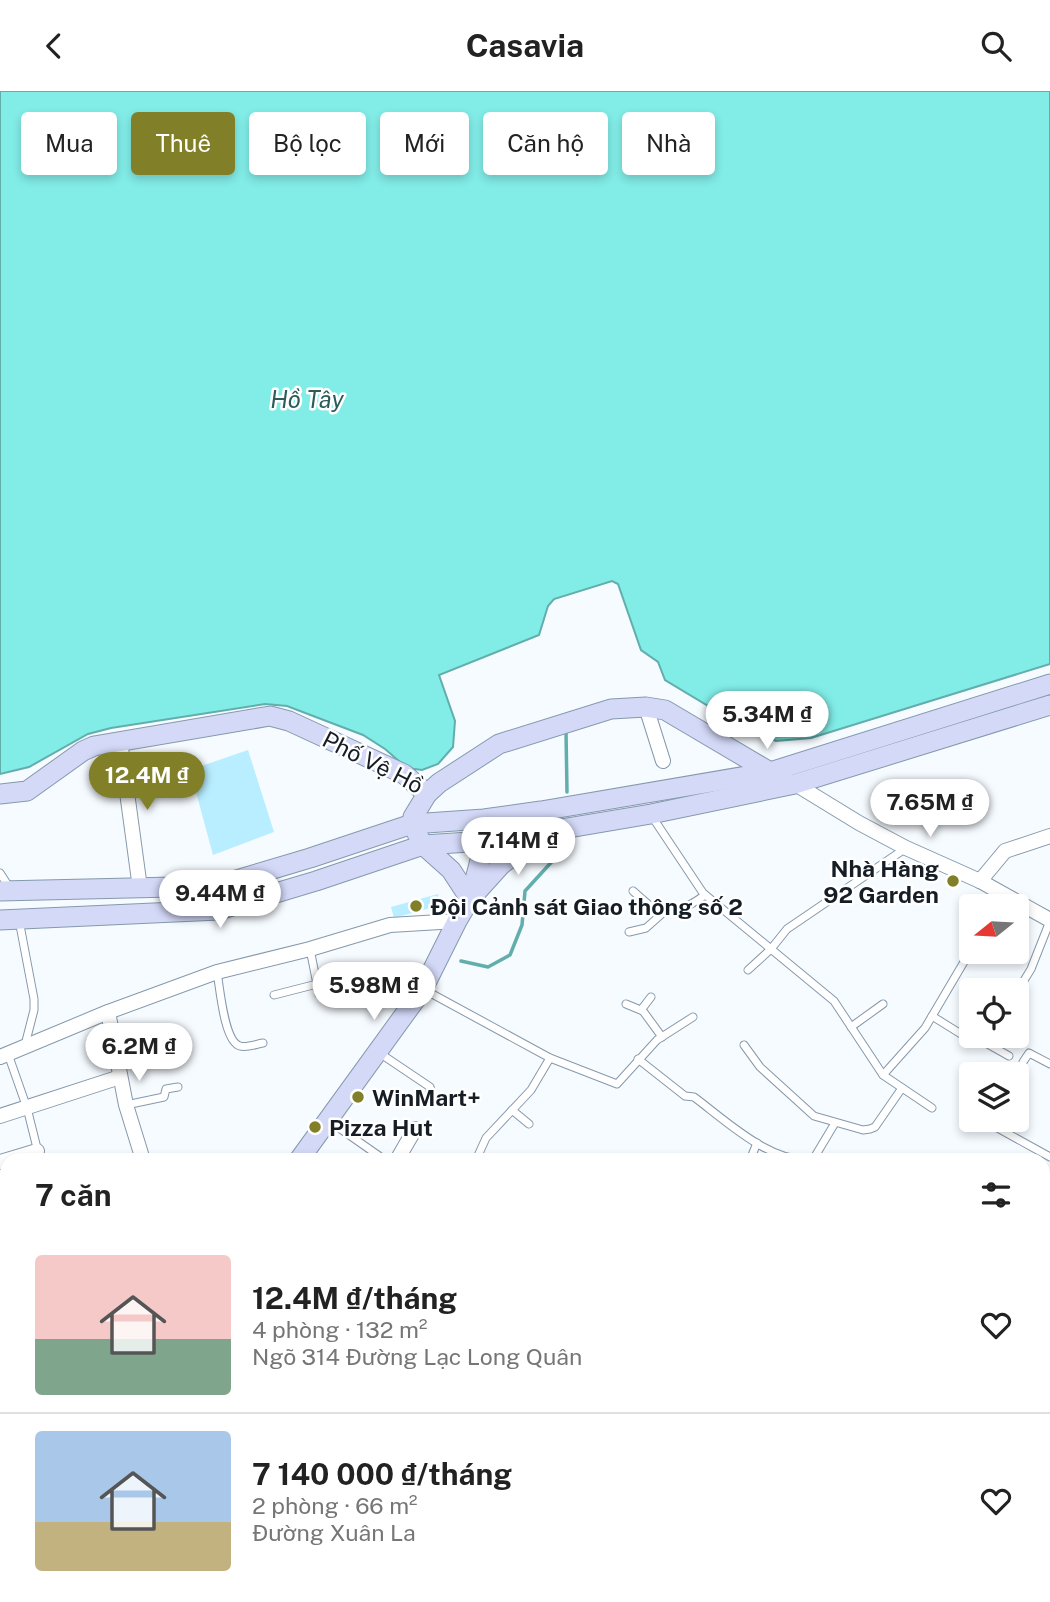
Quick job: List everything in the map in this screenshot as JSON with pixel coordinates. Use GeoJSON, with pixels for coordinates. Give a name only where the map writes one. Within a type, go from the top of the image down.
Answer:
{"type":"FeatureCollection","features":[{"type":"Feature","properties":{"kind":"main road"},"geometry":{"type":"LineString","coordinates":[[6,891],[216,886],[412,824],[484,819],[541,811],[771,772],[1050,684]]}},
{"type":"Feature","properties":{"kind":"main road"},"geometry":{"type":"LineString","coordinates":[[9,920],[219,910],[422,845],[485,841],[544,832],[651,814],[794,784],[1050,705]]}},
{"type":"Feature","properties":{"kind":"main road","name":"Phố Vệ Hồ"},"geometry":{"type":"LineString","coordinates":[[0,794],[27,791],[94,746],[261,717],[281,717],[404,774],[428,794],[439,783],[499,744],[611,709],[646,707],[665,710],[771,772]]}},
{"type":"Feature","properties":{"kind":"main road"},"geometry":{"type":"LineString","coordinates":[[428,794],[413,817],[412,824],[422,845],[451,870],[470,899]]}},
{"type":"Feature","properties":{"kind":"main road"},"geometry":{"type":"LineString","coordinates":[[470,899],[485,841],[484,819]]}},
{"type":"Feature","properties":{"kind":"main road"},"geometry":{"type":"LineString","coordinates":[[304,1153],[423,989],[470,899],[509,857],[544,832]]}},
{"type":"Feature","properties":{"kind":"street"},"geometry":{"type":"LineString","coordinates":[[646,707],[663,761]]}},
{"type":"Feature","properties":{"kind":"street"},"geometry":{"type":"LineString","coordinates":[[120,741],[140,888]]}},
{"type":"Feature","properties":{"kind":"street"},"geometry":{"type":"LineString","coordinates":[[771,772],[794,784],[854,827],[980,881],[994,894]]}},
{"type":"Feature","properties":{"kind":"street"},"geometry":{"type":"LineString","coordinates":[[980,881],[1005,851],[1050,836]]}},
{"type":"Feature","properties":{"kind":"street"},"geometry":{"type":"LineString","coordinates":[[1029,912],[1050,921]]}},
{"type":"Feature","properties":{"kind":"street"},"geometry":{"type":"LineString","coordinates":[[4,1055],[108,1012],[217,972],[310,949],[390,925],[457,921]]}},
{"type":"Feature","properties":{"kind":"street"},"geometry":{"type":"LineString","coordinates":[[108,1012],[126,1105],[141,1153]]}},
{"type":"Feature","properties":{"kind":"street"},"geometry":{"type":"LineString","coordinates":[[0,1116],[120,1077]]}},
{"type":"Feature","properties":{"kind":"street"},"geometry":{"type":"LineString","coordinates":[[401,1153],[415,1129]]}},
{"type":"Feature","properties":{"kind":"lane"},"geometry":{"type":"LineString","coordinates":[[651,814],[705,895],[834,1001],[883,1075],[932,1108]]}},
{"type":"Feature","properties":{"kind":"lane"},"geometry":{"type":"LineString","coordinates":[[748,970],[788,929],[906,848]]}},
{"type":"Feature","properties":{"kind":"lane"},"geometry":{"type":"LineString","coordinates":[[0,873],[6,891]]}},
{"type":"Feature","properties":{"kind":"lane"},"geometry":{"type":"LineString","coordinates":[[633,891],[657,910],[664,912]]}},
{"type":"Feature","properties":{"kind":"lane"},"geometry":{"type":"LineString","coordinates":[[629,932],[646,927],[664,912],[694,903],[705,895]]}},
{"type":"Feature","properties":{"kind":"lane"},"geometry":{"type":"LineString","coordinates":[[9,920],[34,999],[34,1010],[24,1046]]}},
{"type":"Feature","properties":{"kind":"lane"},"geometry":{"type":"LineString","coordinates":[[1026,978],[1050,921]]}},
{"type":"Feature","properties":{"kind":"lane"},"geometry":{"type":"LineString","coordinates":[[310,949],[319,994]]}},
{"type":"Feature","properties":{"kind":"lane"},"geometry":{"type":"LineString","coordinates":[[883,1075],[925,1028],[963,964]]}},
{"type":"Feature","properties":{"kind":"lane"},"geometry":{"type":"LineString","coordinates":[[217,972],[226,1025],[232,1041],[244,1047],[263,1043]]}},
{"type":"Feature","properties":{"kind":"lane"},"geometry":{"type":"LineString","coordinates":[[274,995],[317,984]]}},
{"type":"Feature","properties":{"kind":"lane"},"geometry":{"type":"LineString","coordinates":[[423,989],[550,1058],[617,1084],[638,1059],[662,1037],[693,1017]]}},
{"type":"Feature","properties":{"kind":"lane"},"geometry":{"type":"LineString","coordinates":[[641,1010],[651,997]]}},
{"type":"Feature","properties":{"kind":"lane"},"geometry":{"type":"LineString","coordinates":[[626,1003],[641,1010],[662,1037]]}},
{"type":"Feature","properties":{"kind":"lane"},"geometry":{"type":"LineString","coordinates":[[851,1027],[883,1004]]}},
{"type":"Feature","properties":{"kind":"lane"},"geometry":{"type":"LineString","coordinates":[[932,1016],[959,1033]]}},
{"type":"Feature","properties":{"kind":"lane"},"geometry":{"type":"LineString","coordinates":[[744,1045],[760,1067],[814,1116],[835,1123],[863,1130],[875,1127],[902,1088]]}},
{"type":"Feature","properties":{"kind":"lane"},"geometry":{"type":"LineString","coordinates":[[995,1048],[1009,1056]]}},
{"type":"Feature","properties":{"kind":"lane"},"geometry":{"type":"LineString","coordinates":[[378,1052],[430,1087],[427,1099]]}},
{"type":"Feature","properties":{"kind":"lane"},"geometry":{"type":"LineString","coordinates":[[1023,1062],[1029,1052],[1050,1064]]}},
{"type":"Feature","properties":{"kind":"lane"},"geometry":{"type":"LineString","coordinates":[[4,1055],[27,1108],[38,1153]]}},
{"type":"Feature","properties":{"kind":"lane"},"geometry":{"type":"LineString","coordinates":[[479,1153],[486,1138],[531,1090],[550,1058]]}},
{"type":"Feature","properties":{"kind":"lane"},"geometry":{"type":"LineString","coordinates":[[638,1059],[685,1096],[694,1097],[757,1143],[776,1153]]}},
{"type":"Feature","properties":{"kind":"lane"},"geometry":{"type":"LineString","coordinates":[[126,1105],[164,1097],[166,1089],[178,1087]]}},
{"type":"Feature","properties":{"kind":"lane"},"geometry":{"type":"LineString","coordinates":[[512,1110],[529,1124]]}},
{"type":"Feature","properties":{"kind":"lane"},"geometry":{"type":"LineString","coordinates":[[328,1121],[374,1153]]}},
{"type":"Feature","properties":{"kind":"lane"},"geometry":{"type":"LineString","coordinates":[[817,1153],[835,1123]]}},
{"type":"Feature","properties":{"kind":"lane"},"geometry":{"type":"LineString","coordinates":[[1005,1132],[1043,1153]]}},
{"type":"Feature","properties":{"kind":"lane"},"geometry":{"type":"LineString","coordinates":[[753,1153],[757,1143]]}},
{"type":"Feature","properties":{"kind":"water","name":"Hồ Tây"},"geometry":{"type":"Polygon","coordinates":[[[0,91],[1050,91],[1050,664],[811,738],[776,741],[730,719],[665,680],[658,662],[641,650],[618,584],[612,581],[554,599],[548,606],[539,635],[439,675],[455,721],[453,747],[438,764],[422,770],[407,768],[363,735],[287,706],[265,704],[88,734],[29,767],[0,774],[0,91]]]}},
{"type":"Feature","properties":{"kind":"building"},"geometry":{"type":"Polygon","coordinates":[[[248,750],[274,832],[213,855],[190,770],[248,750]]]}},
{"type":"Feature","properties":{"kind":"building","name":"Đội Cảnh sát Giao thông số 2"},"geometry":{"type":"Polygon","coordinates":[[[438,894],[441,905],[394,918],[391,907],[438,894]]]}},
{"type":"Feature","properties":{"kind":"waterway"},"geometry":{"type":"LineString","coordinates":[[566,731],[567,792]]}},
{"type":"Feature","properties":{"kind":"waterway"},"geometry":{"type":"LineString","coordinates":[[461,961],[488,967],[510,955],[522,925],[525,891],[568,844]]}},
{"type":"Feature","properties":{"kind":"place","name":"Nhà Hàng 92 Garden"},"geometry":{"type":"Point","coordinates":[953,881]}},
{"type":"Feature","properties":{"kind":"place","name":"Đội Cảnh sát Giao thông số 2"},"geometry":{"type":"Point","coordinates":[416,906]}},
{"type":"Feature","properties":{"kind":"place","name":"WinMart+"},"geometry":{"type":"Point","coordinates":[358,1097]}},
{"type":"Feature","properties":{"kind":"place","name":"Pizza Hut"},"geometry":{"type":"Point","coordinates":[315,1127]}}]}
